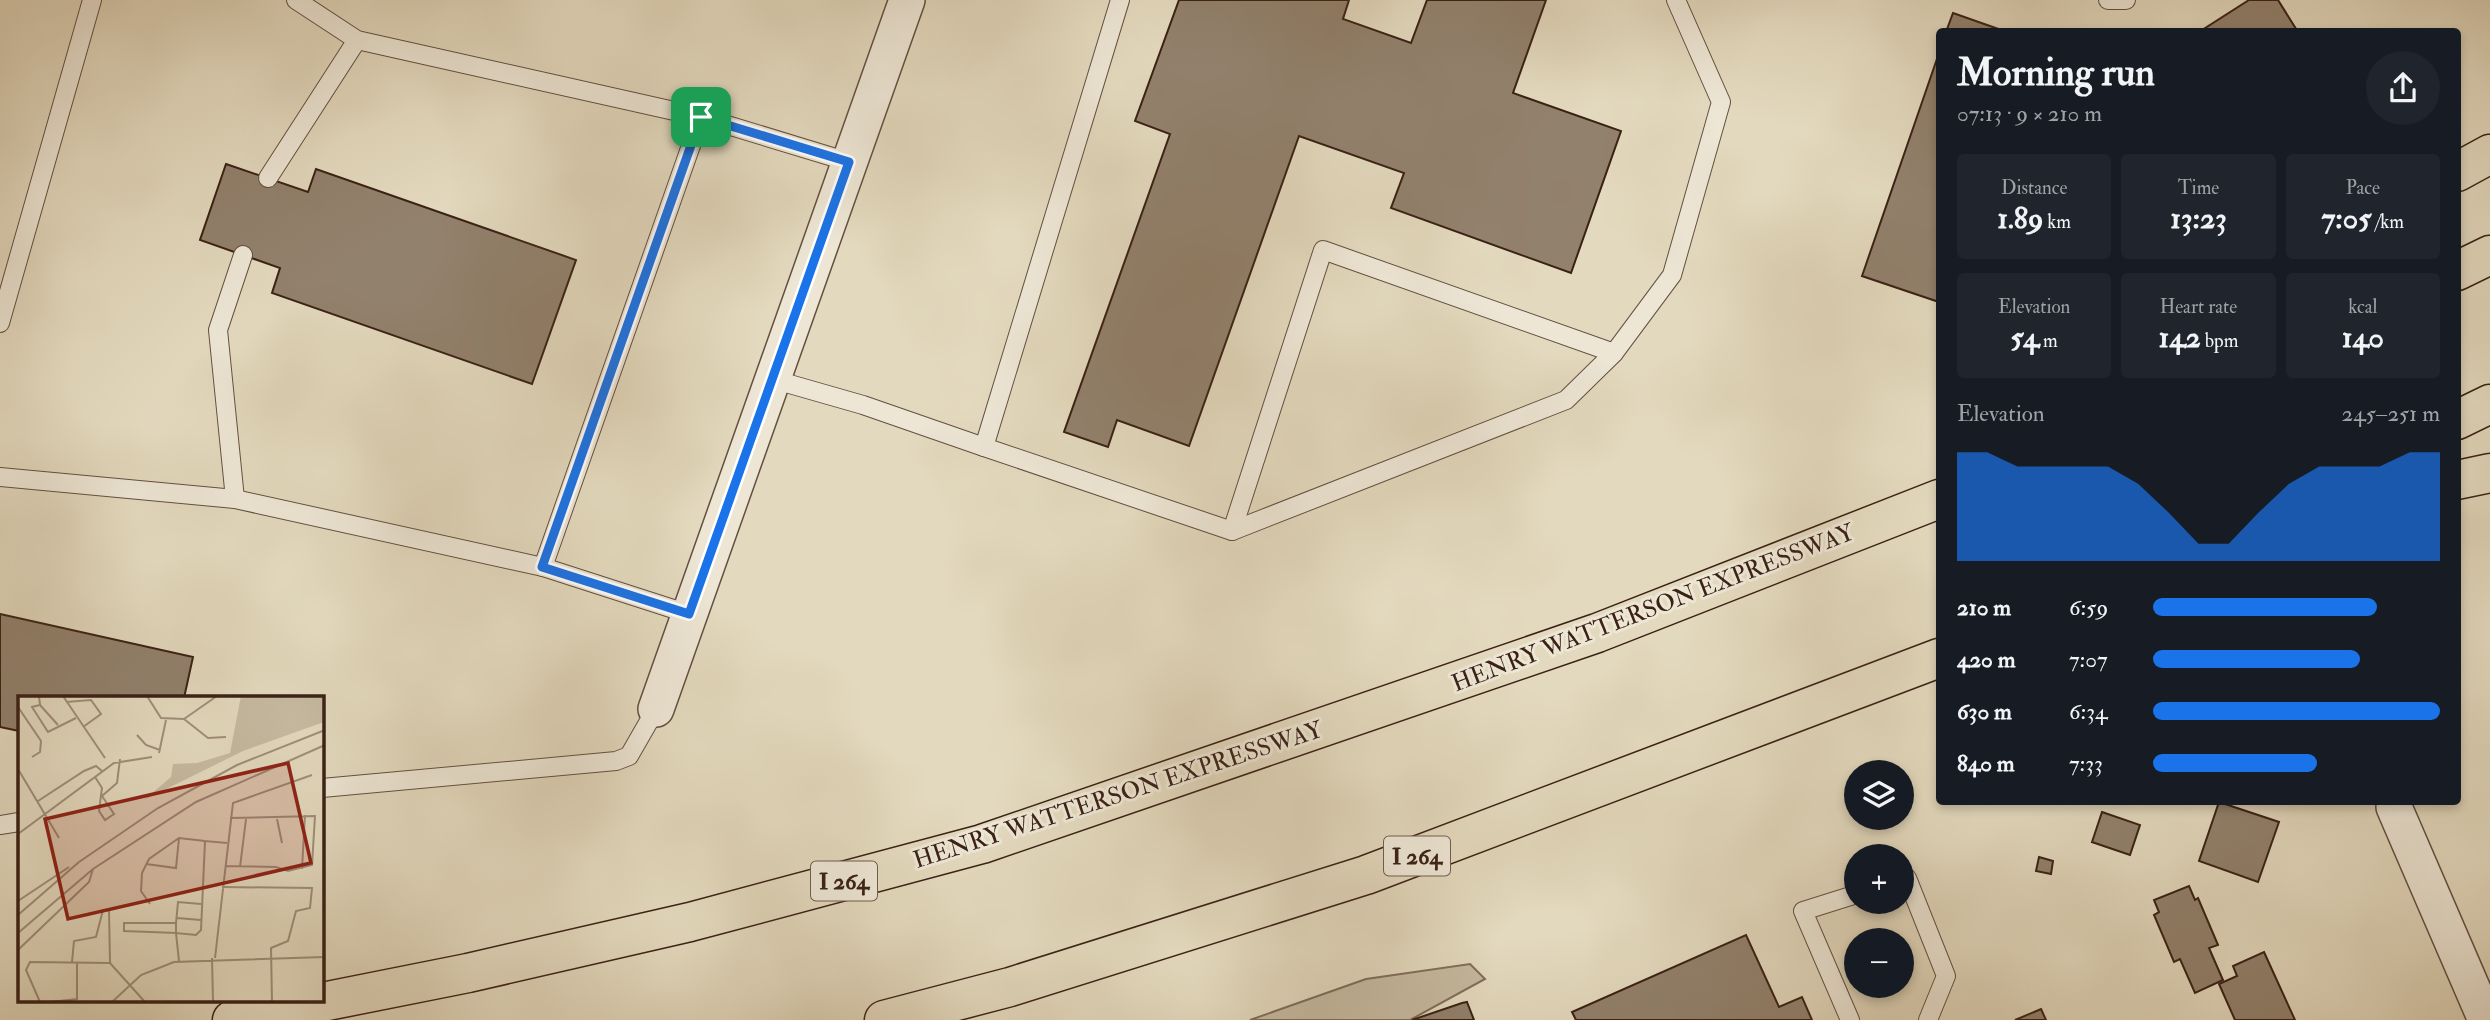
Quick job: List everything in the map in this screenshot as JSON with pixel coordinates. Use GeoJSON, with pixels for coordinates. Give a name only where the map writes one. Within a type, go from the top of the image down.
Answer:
{"type":"FeatureCollection","features":[{"type":"Feature","properties":{"kind":"highway"},"geometry":{"type":"LineString","coordinates":[[2461,170],[2490,153]]}},
{"type":"Feature","properties":{"kind":"highway"},"geometry":{"type":"LineString","coordinates":[[2461,269],[2490,255]]}},
{"type":"Feature","properties":{"kind":"highway"},"geometry":{"type":"LineString","coordinates":[[2461,418],[2490,404]]}},
{"type":"Feature","properties":{"kind":"highway"},"geometry":{"type":"LineString","coordinates":[[2461,479],[2490,473]]}},
{"type":"Feature","properties":{"kind":"highway","name":"HENRY WATTERSON EXPRESSWAY"},"geometry":{"type":"LineString","coordinates":[[324,1001],[690,922],[982,844],[1597,633],[1936,500]]}},
{"type":"Feature","properties":{"kind":"highway","name":"I 264"},"geometry":{"type":"LineString","coordinates":[[884,1020],[1010,987],[1366,875],[1936,659]]}},
{"type":"Feature","properties":{"kind":"highway","name":"HENRY WATTERSON EXPRESSWAY"},"geometry":{"type":"LineString","coordinates":[[232,1020],[320,1002]]}},
{"type":"Feature","properties":{"kind":"street"},"geometry":{"type":"LineString","coordinates":[[656,709],[907,0]]}},
{"type":"Feature","properties":{"kind":"street"},"geometry":{"type":"LineString","coordinates":[[2394,807],[2486,1020]]}},
{"type":"Feature","properties":{"kind":"lane"},"geometry":{"type":"LineString","coordinates":[[0,323],[92,0]]}},
{"type":"Feature","properties":{"kind":"lane"},"geometry":{"type":"LineString","coordinates":[[296,0],[357,40],[701,117],[849,162]]}},
{"type":"Feature","properties":{"kind":"lane"},"geometry":{"type":"LineString","coordinates":[[984,447],[1120,0]]}},
{"type":"Feature","properties":{"kind":"lane"},"geometry":{"type":"LineString","coordinates":[[772,379],[863,405],[1232,531],[1566,400],[1614,354],[1672,275],[1721,102],[1676,0]]}},
{"type":"Feature","properties":{"kind":"lane"},"geometry":{"type":"LineString","coordinates":[[2108,0],[2126,0]]}},
{"type":"Feature","properties":{"kind":"lane"},"geometry":{"type":"LineString","coordinates":[[268,178],[357,40]]}},
{"type":"Feature","properties":{"kind":"lane"},"geometry":{"type":"LineString","coordinates":[[542,567],[701,117]]}},
{"type":"Feature","properties":{"kind":"lane"},"geometry":{"type":"LineString","coordinates":[[1232,531],[1323,250],[1614,354]]}},
{"type":"Feature","properties":{"kind":"lane"},"geometry":{"type":"LineString","coordinates":[[235,499],[218,330],[243,255]]}},
{"type":"Feature","properties":{"kind":"lane"},"geometry":{"type":"LineString","coordinates":[[0,477],[235,499],[542,567],[689,614]]}},
{"type":"Feature","properties":{"kind":"lane"},"geometry":{"type":"LineString","coordinates":[[324,788],[616,761],[629,755],[656,709]]}},
{"type":"Feature","properties":{"kind":"lane"},"geometry":{"type":"LineString","coordinates":[[0,825],[18,822]]}},
{"type":"Feature","properties":{"kind":"lane"},"geometry":{"type":"LineString","coordinates":[[1914,895],[1946,975],[1928,1020]]}},
{"type":"Feature","properties":{"kind":"lane"},"geometry":{"type":"LineString","coordinates":[[1844,898],[1803,911],[1850,1020]]}},
{"type":"Feature","properties":{"kind":"shaded area"},"geometry":{"type":"Polygon","coordinates":[[[1470,964],[1485,979],[1410,1020],[1250,1020],[1366,979],[1470,964]]]}},
{"type":"Feature","properties":{"kind":"building"},"geometry":{"type":"Polygon","coordinates":[[[1179,0],[1349,0],[1343,19],[1411,43],[1427,0],[1546,0],[1513,93],[1621,131],[1571,273],[1391,208],[1404,173],[1299,136],[1189,446],[1117,420],[1108,447],[1064,432],[1170,134],[1135,121],[1179,0]]]}},
{"type":"Feature","properties":{"kind":"building"},"geometry":{"type":"Polygon","coordinates":[[[2249,0],[2278,0],[2296,28],[2205,28],[2249,0]]]}},
{"type":"Feature","properties":{"kind":"building"},"geometry":{"type":"Polygon","coordinates":[[[1953,13],[1996,28],[1947,28],[1953,13]]]}},
{"type":"Feature","properties":{"kind":"building"},"geometry":{"type":"Polygon","coordinates":[[[1936,62],[1936,301],[1862,276],[1936,62]]]}},
{"type":"Feature","properties":{"kind":"building"},"geometry":{"type":"Polygon","coordinates":[[[226,164],[308,192],[316,169],[576,260],[532,384],[272,293],[280,268],[200,240],[226,164]]]}},
{"type":"Feature","properties":{"kind":"building"},"geometry":{"type":"Polygon","coordinates":[[[0,614],[193,657],[184,696],[18,696],[18,731],[0,727],[0,614]]]}},
{"type":"Feature","properties":{"kind":"building"},"geometry":{"type":"Polygon","coordinates":[[[2218,805],[2228,805],[2279,822],[2258,882],[2199,861],[2218,805]]]}},
{"type":"Feature","properties":{"kind":"building"},"geometry":{"type":"Polygon","coordinates":[[[2102,812],[2140,825],[2130,855],[2092,842],[2102,812]]]}},
{"type":"Feature","properties":{"kind":"building"},"geometry":{"type":"Polygon","coordinates":[[[2039,857],[2053,861],[2051,874],[2036,871],[2039,857]]]}},
{"type":"Feature","properties":{"kind":"building"},"geometry":{"type":"Polygon","coordinates":[[[2189,886],[2195,900],[2198,898],[2218,945],[2209,948],[2223,980],[2195,993],[2180,959],[2174,962],[2154,915],[2159,912],[2154,900],[2189,886]]]}},
{"type":"Feature","properties":{"kind":"building"},"geometry":{"type":"Polygon","coordinates":[[[1746,935],[1779,1007],[1802,997],[1812,1020],[1576,1020],[1572,1012],[1746,935]]]}},
{"type":"Feature","properties":{"kind":"building"},"geometry":{"type":"Polygon","coordinates":[[[2264,952],[2295,1020],[2235,1020],[2219,984],[2237,976],[2233,966],[2264,952]]]}},
{"type":"Feature","properties":{"kind":"building"},"geometry":{"type":"Polygon","coordinates":[[[1467,1002],[1474,1020],[1412,1020],[1462,1003],[1467,1002]]]}},
{"type":"Feature","properties":{"kind":"building"},"geometry":{"type":"Polygon","coordinates":[[[2041,1009],[2046,1020],[2015,1020],[2041,1009]]]}},
{"type":"Feature","properties":{"kind":"route"},"geometry":{"type":"LineString","coordinates":[[701,117],[849,162],[689,614],[542,567],[701,117]]}}]}
